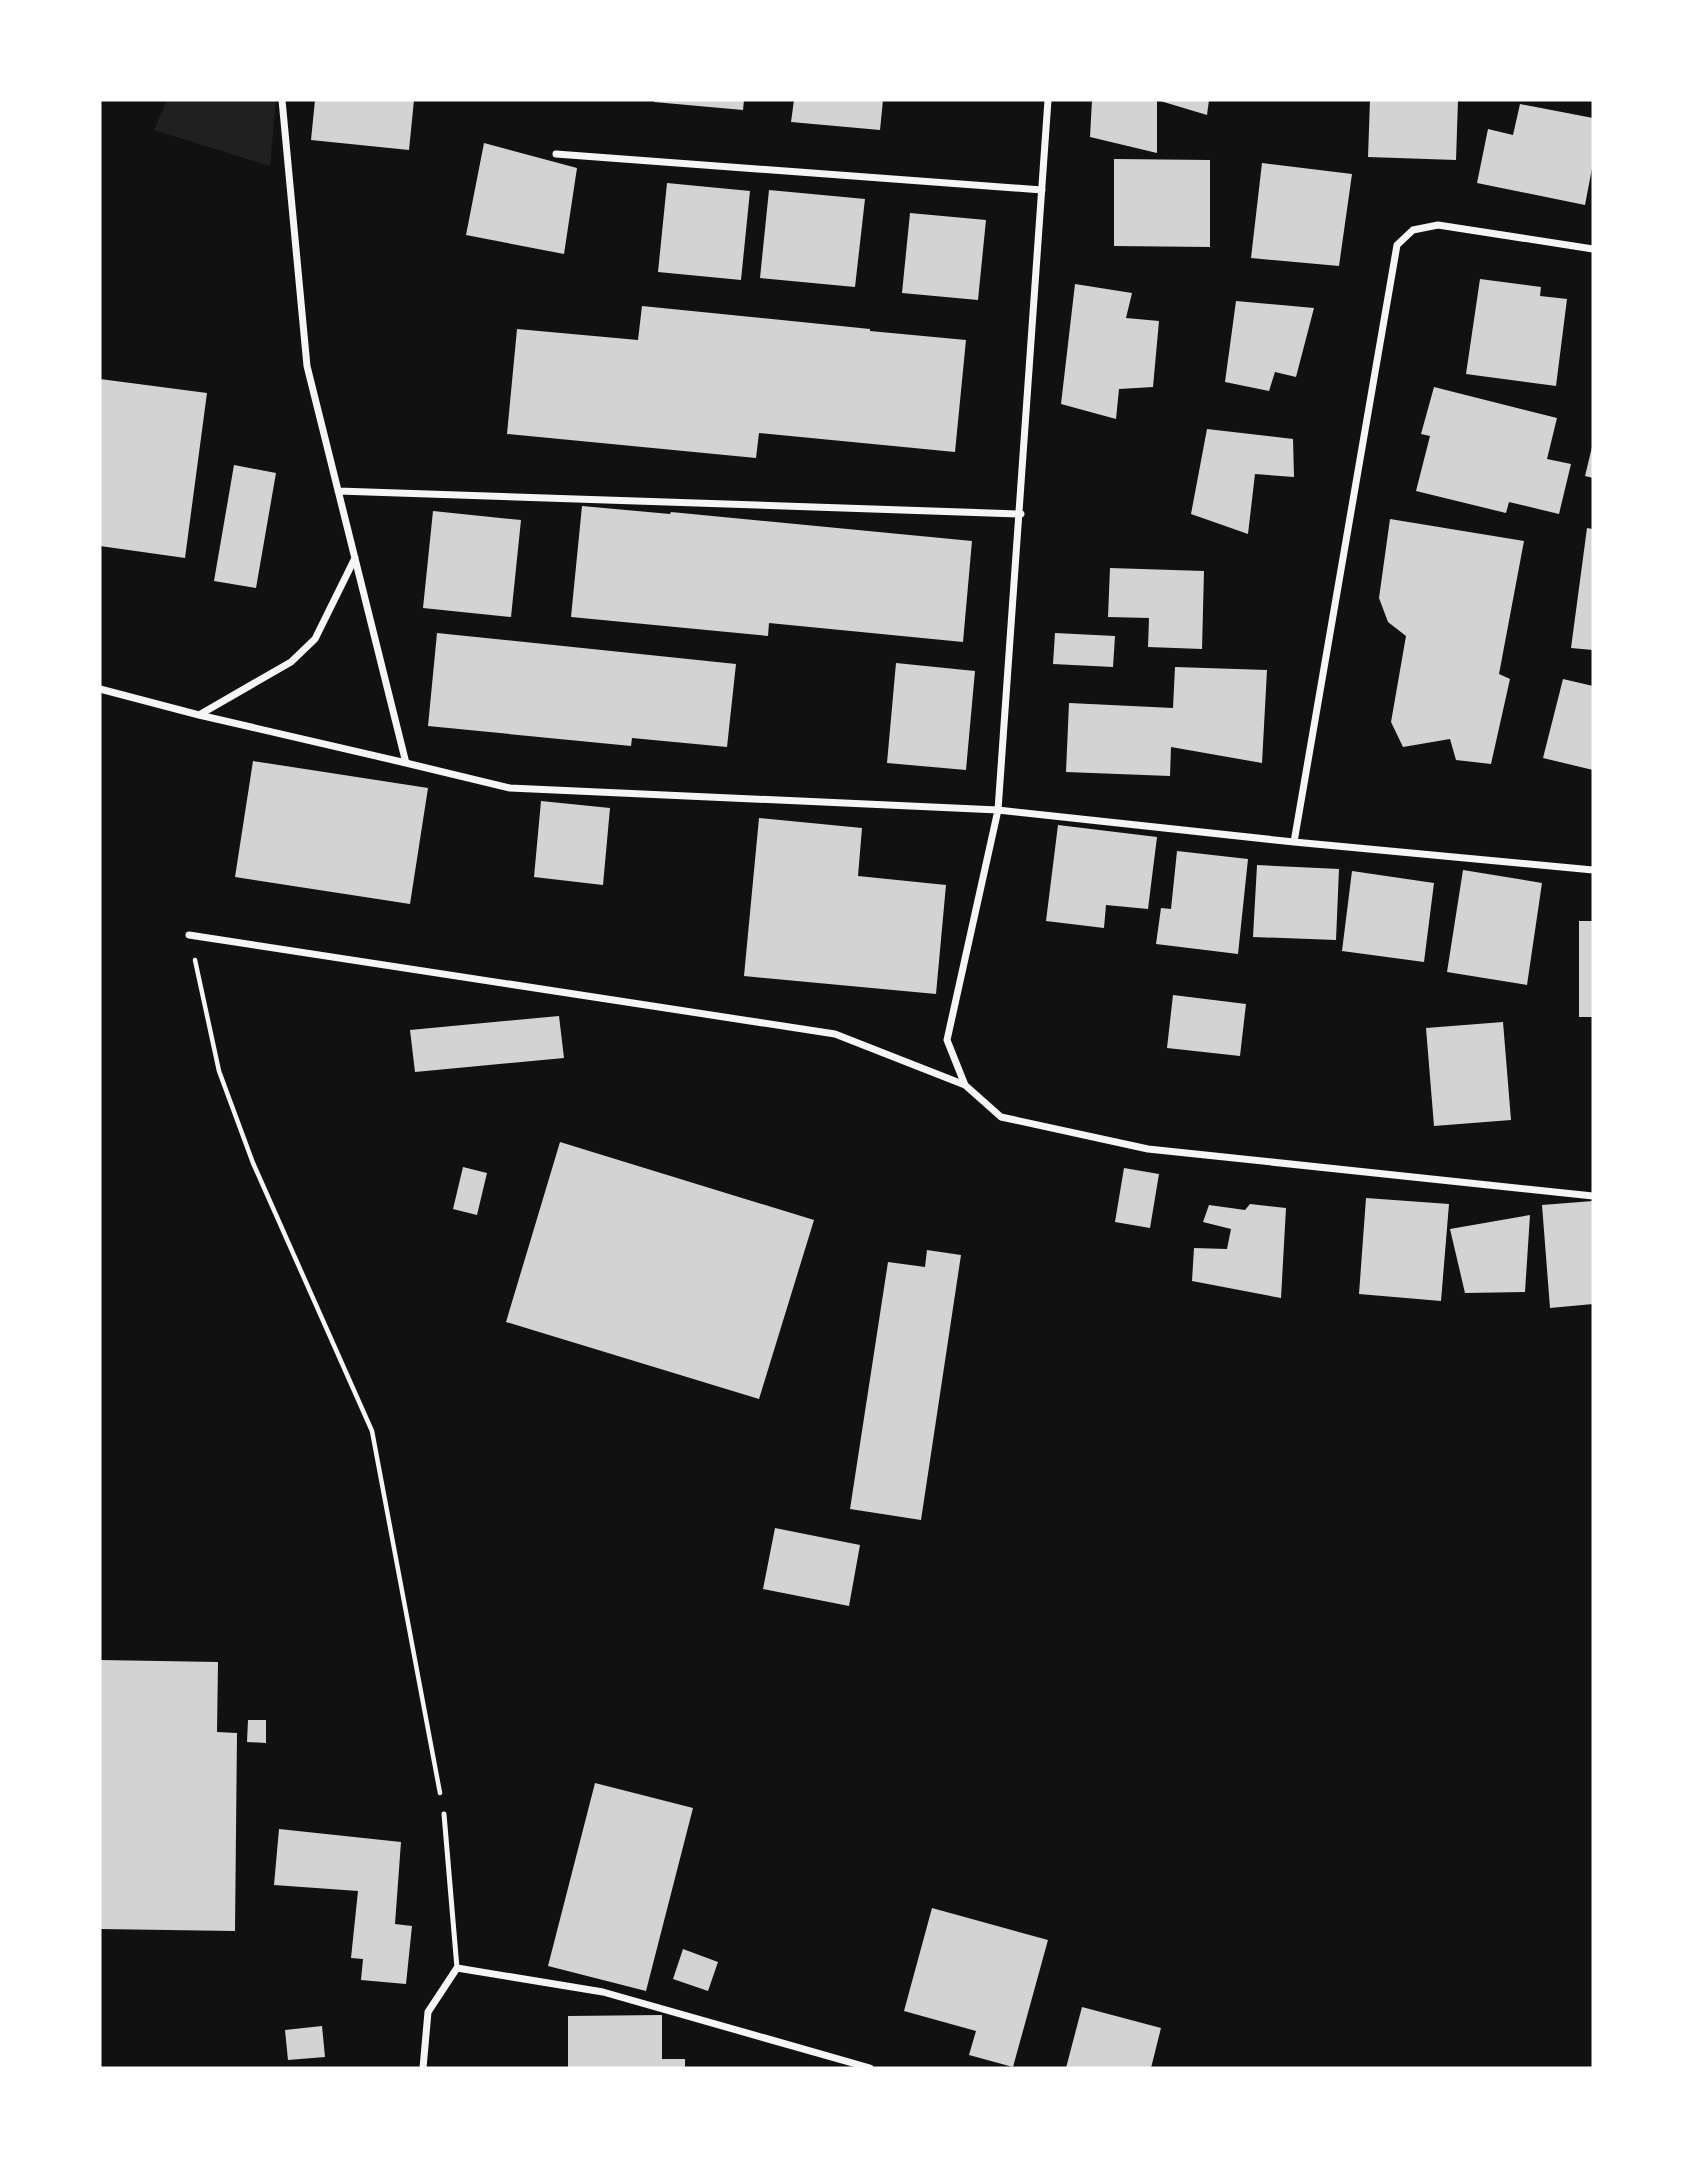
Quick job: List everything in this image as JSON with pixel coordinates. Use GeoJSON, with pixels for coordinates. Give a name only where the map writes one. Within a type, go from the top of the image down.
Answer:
{"type":"FeatureCollection","features":[{"type":"Feature","properties":{"kind":"street"},"geometry":{"type":"LineString","coordinates":[[282,100],[307,366],[406,763]]}},
{"type":"Feature","properties":{"kind":"street"},"geometry":{"type":"LineString","coordinates":[[965,1085],[947,1041],[998,810],[1048,100]]}},
{"type":"Feature","properties":{"kind":"street"},"geometry":{"type":"LineString","coordinates":[[556,154],[1042,190]]}},
{"type":"Feature","properties":{"kind":"street"},"geometry":{"type":"LineString","coordinates":[[1294,842],[1397,245],[1413,230],[1438,225],[1593,249]]}},
{"type":"Feature","properties":{"kind":"street"},"geometry":{"type":"LineString","coordinates":[[338,491],[1021,513]]}},
{"type":"Feature","properties":{"kind":"street"},"geometry":{"type":"LineString","coordinates":[[199,715],[291,662],[315,639],[355,557]]}},
{"type":"Feature","properties":{"kind":"street"},"geometry":{"type":"LineString","coordinates":[[100,689],[510,788],[998,810],[1294,842],[1593,870]]}},
{"type":"Feature","properties":{"kind":"street"},"geometry":{"type":"LineString","coordinates":[[190,935],[835,1034],[965,1085],[1001,1117],[1148,1149],[1593,1196]]}},
{"type":"Feature","properties":{"kind":"street"},"geometry":{"type":"LineString","coordinates":[[423,2068],[428,2012],[457,1968],[603,1992],[870,2068]]}},
{"type":"Feature","properties":{"kind":"lane"},"geometry":{"type":"LineString","coordinates":[[444,1814],[457,1968]]}},
{"type":"Feature","properties":{"kind":"path"},"geometry":{"type":"LineString","coordinates":[[190,935],[219,1071],[253,1163],[372,1431],[444,1814]]}},
{"type":"Feature","properties":{"kind":"shaded area"},"geometry":{"type":"Polygon","coordinates":[[[167,100],[276,100],[270,166],[154,130],[167,100]]]}},
{"type":"Feature","properties":{"kind":"building"},"geometry":{"type":"Polygon","coordinates":[[[315,100],[414,100],[409,150],[311,140],[315,100]]]}},
{"type":"Feature","properties":{"kind":"building"},"geometry":{"type":"Polygon","coordinates":[[[654,100],[744,100],[743,110],[654,100]]]}},
{"type":"Feature","properties":{"kind":"building"},"geometry":{"type":"Polygon","coordinates":[[[794,100],[883,100],[880,130],[791,122],[794,100]]]}},
{"type":"Feature","properties":{"kind":"building"},"geometry":{"type":"Polygon","coordinates":[[[1092,100],[1157,100],[1157,153],[1090,137],[1092,100]]]}},
{"type":"Feature","properties":{"kind":"building"},"geometry":{"type":"Polygon","coordinates":[[[1157,100],[1209,100],[1207,115],[1157,100]]]}},
{"type":"Feature","properties":{"kind":"building"},"geometry":{"type":"Polygon","coordinates":[[[1370,100],[1458,100],[1456,160],[1368,157],[1370,100]]]}},
{"type":"Feature","properties":{"kind":"building"},"geometry":{"type":"Polygon","coordinates":[[[1520,104],[1593,118],[1593,163],[1585,205],[1477,183],[1488,129],[1513,135],[1520,104]]]}},
{"type":"Feature","properties":{"kind":"building"},"geometry":{"type":"Polygon","coordinates":[[[484,143],[577,168],[564,254],[466,235],[484,143]]]}},
{"type":"Feature","properties":{"kind":"building"},"geometry":{"type":"Polygon","coordinates":[[[1114,159],[1210,160],[1210,247],[1114,246],[1114,159]]]}},
{"type":"Feature","properties":{"kind":"building"},"geometry":{"type":"Polygon","coordinates":[[[1262,163],[1352,174],[1339,266],[1251,258],[1262,163]]]}},
{"type":"Feature","properties":{"kind":"building"},"geometry":{"type":"Polygon","coordinates":[[[667,183],[750,191],[741,280],[658,272],[667,183]]]}},
{"type":"Feature","properties":{"kind":"building"},"geometry":{"type":"Polygon","coordinates":[[[769,190],[865,199],[855,287],[760,278],[769,190]]]}},
{"type":"Feature","properties":{"kind":"building"},"geometry":{"type":"Polygon","coordinates":[[[910,213],[986,220],[978,300],[902,293],[910,213]]]}},
{"type":"Feature","properties":{"kind":"building"},"geometry":{"type":"Polygon","coordinates":[[[1480,279],[1541,287],[1540,296],[1567,299],[1556,386],[1466,374],[1480,279]]]}},
{"type":"Feature","properties":{"kind":"building"},"geometry":{"type":"Polygon","coordinates":[[[1075,284],[1132,293],[1126,318],[1159,321],[1153,387],[1119,389],[1116,419],[1061,404],[1075,284]]]}},
{"type":"Feature","properties":{"kind":"building"},"geometry":{"type":"Polygon","coordinates":[[[1236,301],[1314,308],[1296,377],[1275,372],[1269,391],[1225,382],[1236,301]]]}},
{"type":"Feature","properties":{"kind":"building"},"geometry":{"type":"Polygon","coordinates":[[[642,306],[966,340],[955,452],[759,433],[756,458],[507,434],[517,329],[638,340],[642,306]]]}},
{"type":"Feature","properties":{"kind":"building"},"geometry":{"type":"Polygon","coordinates":[[[100,379],[207,393],[185,558],[100,546],[100,379]]]}},
{"type":"Feature","properties":{"kind":"building"},"geometry":{"type":"Polygon","coordinates":[[[1434,387],[1557,418],[1547,459],[1571,464],[1559,514],[1509,502],[1506,513],[1416,491],[1430,436],[1421,434],[1434,387]]]}},
{"type":"Feature","properties":{"kind":"building"},"geometry":{"type":"Polygon","coordinates":[[[1207,429],[1293,439],[1294,477],[1255,474],[1248,534],[1191,514],[1207,429]]]}},
{"type":"Feature","properties":{"kind":"building"},"geometry":{"type":"Polygon","coordinates":[[[1593,447],[1593,478],[1585,476],[1593,447]]]}},
{"type":"Feature","properties":{"kind":"building"},"geometry":{"type":"Polygon","coordinates":[[[234,465],[276,473],[256,588],[214,581],[234,465]]]}},
{"type":"Feature","properties":{"kind":"building"},"geometry":{"type":"Polygon","coordinates":[[[582,506],[972,541],[963,642],[769,623],[768,636],[571,617],[582,506]]]}},
{"type":"Feature","properties":{"kind":"building"},"geometry":{"type":"Polygon","coordinates":[[[433,511],[521,520],[511,617],[423,608],[433,511]]]}},
{"type":"Feature","properties":{"kind":"building"},"geometry":{"type":"Polygon","coordinates":[[[1390,519],[1524,541],[1499,674],[1510,679],[1491,764],[1456,760],[1450,739],[1403,747],[1391,722],[1406,636],[1388,622],[1379,598],[1390,519]]]}},
{"type":"Feature","properties":{"kind":"building"},"geometry":{"type":"Polygon","coordinates":[[[1587,528],[1593,529],[1593,650],[1571,648],[1587,528]]]}},
{"type":"Feature","properties":{"kind":"building"},"geometry":{"type":"Polygon","coordinates":[[[1110,568],[1204,571],[1202,649],[1148,647],[1149,618],[1108,617],[1110,568]]]}},
{"type":"Feature","properties":{"kind":"building"},"geometry":{"type":"Polygon","coordinates":[[[437,633],[736,664],[727,747],[632,738],[631,746],[428,726],[437,633]]]}},
{"type":"Feature","properties":{"kind":"building"},"geometry":{"type":"Polygon","coordinates":[[[1055,633],[1115,636],[1113,667],[1053,664],[1055,633]]]}},
{"type":"Feature","properties":{"kind":"building"},"geometry":{"type":"Polygon","coordinates":[[[896,663],[975,671],[966,770],[887,763],[896,663]]]}},
{"type":"Feature","properties":{"kind":"building"},"geometry":{"type":"Polygon","coordinates":[[[1175,667],[1267,670],[1262,763],[1171,747],[1170,776],[1066,772],[1069,703],[1173,708],[1175,667]]]}},
{"type":"Feature","properties":{"kind":"building"},"geometry":{"type":"Polygon","coordinates":[[[1563,679],[1593,686],[1593,770],[1543,758],[1563,679]]]}},
{"type":"Feature","properties":{"kind":"building"},"geometry":{"type":"Polygon","coordinates":[[[253,761],[428,788],[410,904],[235,877],[253,761]]]}},
{"type":"Feature","properties":{"kind":"building"},"geometry":{"type":"Polygon","coordinates":[[[541,801],[610,808],[603,885],[534,877],[541,801]]]}},
{"type":"Feature","properties":{"kind":"building"},"geometry":{"type":"Polygon","coordinates":[[[759,818],[862,828],[858,876],[946,885],[936,994],[744,976],[759,818]]]}},
{"type":"Feature","properties":{"kind":"building"},"geometry":{"type":"Polygon","coordinates":[[[1058,825],[1157,837],[1148,909],[1106,905],[1104,928],[1046,921],[1058,825]]]}},
{"type":"Feature","properties":{"kind":"building"},"geometry":{"type":"Polygon","coordinates":[[[1177,851],[1248,859],[1238,954],[1156,944],[1161,908],[1171,909],[1177,851]]]}},
{"type":"Feature","properties":{"kind":"building"},"geometry":{"type":"Polygon","coordinates":[[[1257,865],[1339,869],[1336,940],[1253,937],[1257,865]]]}},
{"type":"Feature","properties":{"kind":"building"},"geometry":{"type":"Polygon","coordinates":[[[1463,870],[1542,883],[1527,985],[1447,972],[1463,870]]]}},
{"type":"Feature","properties":{"kind":"building"},"geometry":{"type":"Polygon","coordinates":[[[1352,871],[1434,883],[1424,962],[1342,951],[1352,871]]]}},
{"type":"Feature","properties":{"kind":"building"},"geometry":{"type":"Polygon","coordinates":[[[1579,921],[1593,921],[1593,1017],[1579,1017],[1579,921]]]}},
{"type":"Feature","properties":{"kind":"building"},"geometry":{"type":"Polygon","coordinates":[[[1173,995],[1246,1004],[1240,1056],[1167,1048],[1173,995]]]}},
{"type":"Feature","properties":{"kind":"building"},"geometry":{"type":"Polygon","coordinates":[[[559,1016],[564,1058],[415,1072],[410,1030],[559,1016]]]}},
{"type":"Feature","properties":{"kind":"building"},"geometry":{"type":"Polygon","coordinates":[[[1503,1022],[1511,1120],[1434,1126],[1426,1028],[1503,1022]]]}},
{"type":"Feature","properties":{"kind":"building"},"geometry":{"type":"Polygon","coordinates":[[[560,1142],[814,1220],[759,1399],[506,1322],[560,1142]]]}},
{"type":"Feature","properties":{"kind":"building"},"geometry":{"type":"Polygon","coordinates":[[[463,1167],[487,1173],[477,1215],[453,1209],[463,1167]]]}},
{"type":"Feature","properties":{"kind":"building"},"geometry":{"type":"Polygon","coordinates":[[[1124,1168],[1159,1174],[1150,1228],[1115,1222],[1124,1168]]]}},
{"type":"Feature","properties":{"kind":"building"},"geometry":{"type":"Polygon","coordinates":[[[1366,1198],[1449,1204],[1441,1301],[1359,1294],[1366,1198]]]}},
{"type":"Feature","properties":{"kind":"building"},"geometry":{"type":"Polygon","coordinates":[[[1593,1201],[1593,1304],[1550,1308],[1542,1205],[1593,1201]]]}},
{"type":"Feature","properties":{"kind":"building"},"geometry":{"type":"Polygon","coordinates":[[[1250,1204],[1286,1208],[1281,1298],[1192,1281],[1194,1248],[1227,1249],[1231,1229],[1203,1222],[1209,1205],[1245,1210],[1250,1204]]]}},
{"type":"Feature","properties":{"kind":"building"},"geometry":{"type":"Polygon","coordinates":[[[1530,1215],[1525,1292],[1465,1293],[1450,1229],[1530,1215]]]}},
{"type":"Feature","properties":{"kind":"building"},"geometry":{"type":"Polygon","coordinates":[[[927,1250],[961,1255],[921,1520],[850,1509],[888,1262],[925,1267],[927,1250]]]}},
{"type":"Feature","properties":{"kind":"building"},"geometry":{"type":"Polygon","coordinates":[[[775,1528],[860,1545],[849,1606],[763,1589],[775,1528]]]}},
{"type":"Feature","properties":{"kind":"building"},"geometry":{"type":"Polygon","coordinates":[[[100,1660],[218,1662],[217,1732],[237,1733],[235,1931],[100,1929],[100,1660]]]}},
{"type":"Feature","properties":{"kind":"building"},"geometry":{"type":"Polygon","coordinates":[[[248,1720],[266,1720],[266,1743],[247,1742],[248,1720]]]}},
{"type":"Feature","properties":{"kind":"building"},"geometry":{"type":"Polygon","coordinates":[[[595,1783],[693,1808],[646,1991],[548,1966],[595,1783]]]}},
{"type":"Feature","properties":{"kind":"building"},"geometry":{"type":"Polygon","coordinates":[[[279,1829],[401,1842],[395,1924],[412,1926],[406,1984],[361,1980],[363,1959],[351,1958],[358,1891],[274,1885],[279,1829]]]}},
{"type":"Feature","properties":{"kind":"building"},"geometry":{"type":"Polygon","coordinates":[[[932,1908],[1048,1940],[1013,2067],[969,2055],[976,2031],[904,2011],[932,1908]]]}},
{"type":"Feature","properties":{"kind":"building"},"geometry":{"type":"Polygon","coordinates":[[[683,1949],[718,1962],[708,1991],[673,1979],[683,1949]]]}},
{"type":"Feature","properties":{"kind":"building"},"geometry":{"type":"Polygon","coordinates":[[[1082,2007],[1161,2028],[1151,2068],[1066,2068],[1082,2007]]]}},
{"type":"Feature","properties":{"kind":"building"},"geometry":{"type":"Polygon","coordinates":[[[662,2015],[662,2059],[685,2059],[685,2068],[568,2068],[568,2016],[662,2015]]]}},
{"type":"Feature","properties":{"kind":"building"},"geometry":{"type":"Polygon","coordinates":[[[322,2026],[325,2057],[288,2060],[285,2030],[322,2026]]]}}]}
